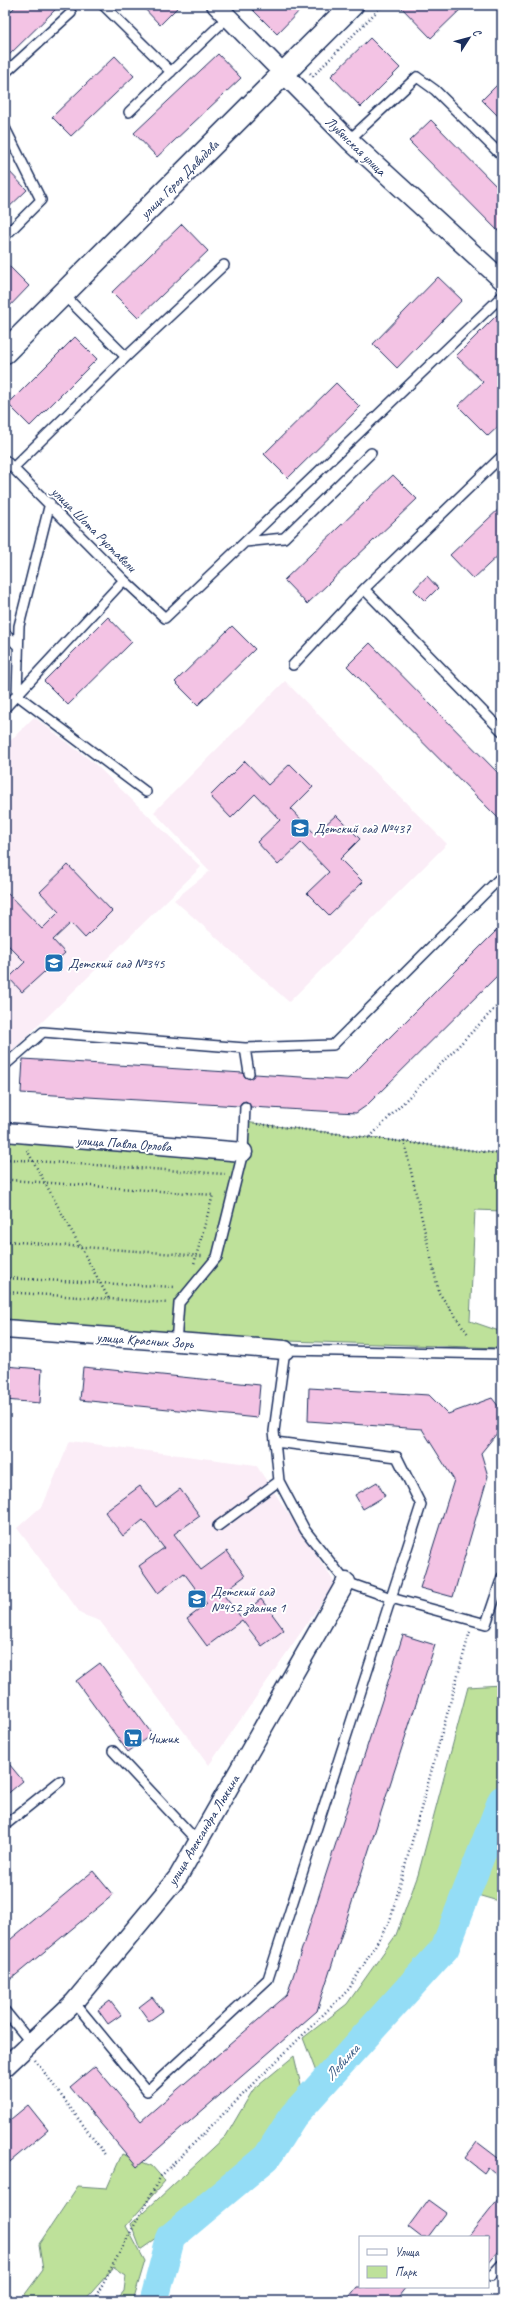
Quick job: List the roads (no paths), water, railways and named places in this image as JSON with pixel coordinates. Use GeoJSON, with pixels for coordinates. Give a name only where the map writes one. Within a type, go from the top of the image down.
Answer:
{"type":"FeatureCollection","features":[{"type":"Feature","properties":{"kind":"street","name":"улица Героя Давыдова"},"geometry":{"type":"LineString","coordinates":[[5,352],[352,5]]}},
{"type":"Feature","properties":{"kind":"street","name":"Лубянская улица"},"geometry":{"type":"LineString","coordinates":[[222,11],[349,140],[502,280]]}},
{"type":"Feature","properties":{"kind":"street","name":"улица Павла Орлова"},"geometry":{"type":"LineString","coordinates":[[12,1133],[243,1152]]}},
{"type":"Feature","properties":{"kind":"street","name":"улица Красных Зорь"},"geometry":{"type":"LineString","coordinates":[[5,1329],[285,1350]]}},
{"type":"Feature","properties":{"kind":"street","name":"улица Александра Люкина"},"geometry":{"type":"LineString","coordinates":[[5,2067],[74,2002],[178,1877],[346,1582]]}},
{"type":"Feature","properties":{"kind":"lane"},"geometry":{"type":"LineString","coordinates":[[103,5],[171,72]]}},
{"type":"Feature","properties":{"kind":"lane"},"geometry":{"type":"LineString","coordinates":[[129,112],[171,72],[222,11]]}},
{"type":"Feature","properties":{"kind":"lane"},"geometry":{"type":"LineString","coordinates":[[5,73],[70,13]]}},
{"type":"Feature","properties":{"kind":"lane"},"geometry":{"type":"LineString","coordinates":[[349,140],[417,77],[435,90],[501,152]]}},
{"type":"Feature","properties":{"kind":"lane"},"geometry":{"type":"LineString","coordinates":[[5,128],[8,140],[41,200],[5,236]]}},
{"type":"Feature","properties":{"kind":"lane"},"geometry":{"type":"LineString","coordinates":[[13,468],[126,357],[224,266]]}},
{"type":"Feature","properties":{"kind":"lane"},"geometry":{"type":"LineString","coordinates":[[63,294],[126,357]]}},
{"type":"Feature","properties":{"kind":"lane"},"geometry":{"type":"LineString","coordinates":[[245,542],[502,296]]}},
{"type":"Feature","properties":{"kind":"lane"},"geometry":{"type":"LineString","coordinates":[[245,542],[284,538],[371,453]]}},
{"type":"Feature","properties":{"kind":"lane"},"geometry":{"type":"LineString","coordinates":[[293,665],[364,589],[502,456]]}},
{"type":"Feature","properties":{"kind":"lane","name":"улица Шота Руставели"},"geometry":{"type":"LineString","coordinates":[[5,460],[50,503],[124,580],[165,618],[245,542]]}},
{"type":"Feature","properties":{"kind":"lane"},"geometry":{"type":"LineString","coordinates":[[17,695],[19,626],[50,503]]}},
{"type":"Feature","properties":{"kind":"lane"},"geometry":{"type":"LineString","coordinates":[[5,708],[124,580]]}},
{"type":"Feature","properties":{"kind":"lane"},"geometry":{"type":"LineString","coordinates":[[364,589],[502,732]]}},
{"type":"Feature","properties":{"kind":"lane"},"geometry":{"type":"LineString","coordinates":[[5,633],[18,646]]}},
{"type":"Feature","properties":{"kind":"lane"},"geometry":{"type":"LineString","coordinates":[[17,695],[146,792]]}},
{"type":"Feature","properties":{"kind":"lane"},"geometry":{"type":"LineString","coordinates":[[5,1065],[43,1032],[245,1048],[333,1045],[502,876]]}},
{"type":"Feature","properties":{"kind":"lane"},"geometry":{"type":"LineString","coordinates":[[245,1048],[249,1073]]}},
{"type":"Feature","properties":{"kind":"lane"},"geometry":{"type":"LineString","coordinates":[[176,1343],[178,1303],[217,1257],[243,1152],[245,1107]]}},
{"type":"Feature","properties":{"kind":"lane"},"geometry":{"type":"LineString","coordinates":[[502,1354],[285,1350],[274,1431],[279,1481],[305,1530],[346,1582],[391,1598],[486,1624],[502,1577]]}},
{"type":"Feature","properties":{"kind":"lane"},"geometry":{"type":"LineString","coordinates":[[74,2002],[147,2091],[268,1979],[421,1505],[397,1456],[275,1442]]}},
{"type":"Feature","properties":{"kind":"lane"},"geometry":{"type":"LineString","coordinates":[[218,1526],[279,1481]]}},
{"type":"Feature","properties":{"kind":"lane"},"geometry":{"type":"LineString","coordinates":[[113,1751],[198,1843]]}},
{"type":"Feature","properties":{"kind":"lane"},"geometry":{"type":"LineString","coordinates":[[5,1825],[60,1781]]}},
{"type":"Feature","properties":{"kind":"lane"},"geometry":{"type":"LineString","coordinates":[[5,2011],[28,2045]]}},
{"type":"Feature","properties":{"kind":"lane"},"geometry":{"type":"LineString","coordinates":[[492,2276],[502,2264]]}},
{"type":"Feature","properties":{"kind":"waterway","name":"Левинка"},"geometry":{"type":"LineString","coordinates":[[154,2301],[171,2237],[267,2157],[293,2116],[445,1948],[502,1800]]}},
{"type":"Feature","properties":{"kind":"place","name":"Детский сад №437"},"geometry":{"type":"Point","coordinates":[300,828]}},
{"type":"Feature","properties":{"kind":"place","name":"Детский сад №345"},"geometry":{"type":"Point","coordinates":[54,963]}},
{"type":"Feature","properties":{"kind":"place","name":"Детский сад №452 здание 1"},"geometry":{"type":"Point","coordinates":[197,1599]}},
{"type":"Feature","properties":{"kind":"place","name":"Чижик"},"geometry":{"type":"Point","coordinates":[133,1738]}}]}
